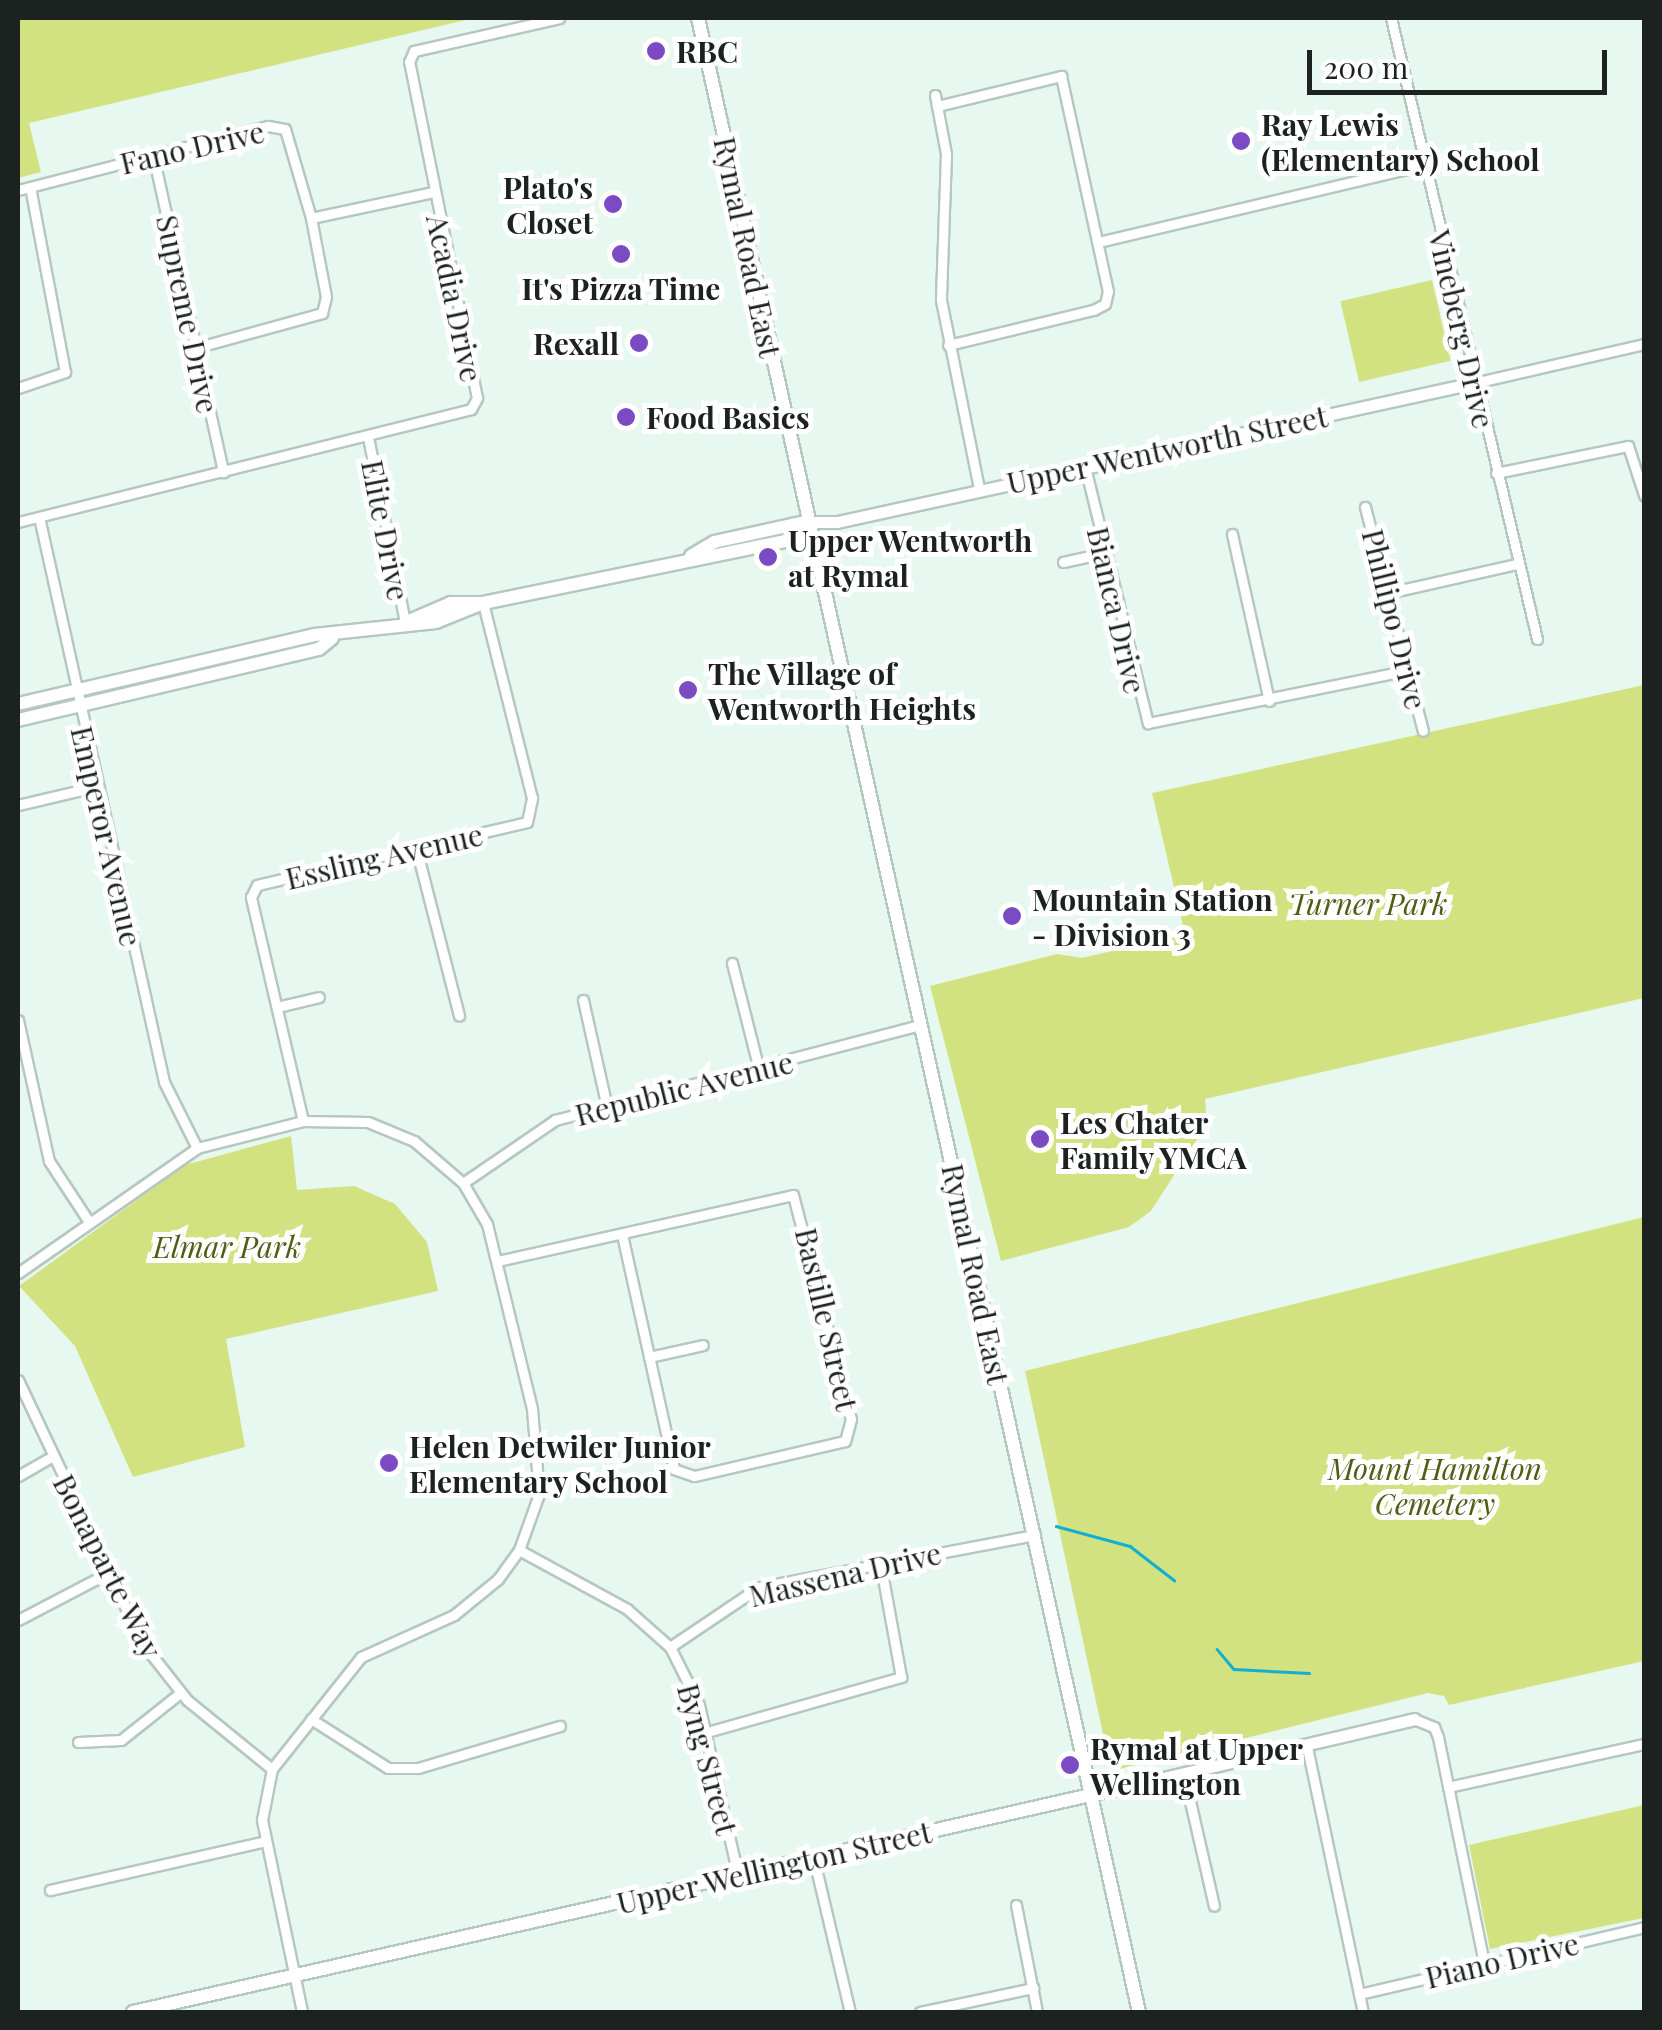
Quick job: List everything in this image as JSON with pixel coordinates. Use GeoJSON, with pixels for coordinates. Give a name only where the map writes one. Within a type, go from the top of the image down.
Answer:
{"type":"FeatureCollection","features":[{"type":"Feature","properties":{"kind":"main road","name":"Rymal Road East"},"geometry":{"type":"LineString","coordinates":[[698,18],[808,529],[1095,1794],[1139,2012]]}},
{"type":"Feature","properties":{"kind":"main road","name":"Upper Wentworth Street"},"geometry":{"type":"LineString","coordinates":[[18,704],[314,635],[332,638],[404,623],[451,604],[483,604],[692,556],[714,542],[808,529]]}},
{"type":"Feature","properties":{"kind":"main road","name":"Upper Wentworth Street"},"geometry":{"type":"LineString","coordinates":[[18,720],[319,649],[332,638]]}},
{"type":"Feature","properties":{"kind":"main road","name":"Upper Wellington Street"},"geometry":{"type":"LineString","coordinates":[[133,2012],[1095,1794]]}},
{"type":"Feature","properties":{"kind":"street","name":"Acadia Drive"},"geometry":{"type":"LineString","coordinates":[[18,522],[464,414],[476,398],[408,76],[414,51],[559,18]]}},
{"type":"Feature","properties":{"kind":"street","name":"Vineberg Drive"},"geometry":{"type":"LineString","coordinates":[[1391,18],[1516,564],[1537,639]]}},
{"type":"Feature","properties":{"kind":"street"},"geometry":{"type":"LineString","coordinates":[[948,344],[1102,306],[1108,290],[1061,76],[936,101],[946,154],[938,247],[948,344],[979,489]]}},
{"type":"Feature","properties":{"kind":"street","name":"Fano Drive"},"geometry":{"type":"LineString","coordinates":[[18,190],[268,126],[285,129],[312,218],[326,296],[322,313],[309,322],[195,348]]}},
{"type":"Feature","properties":{"kind":"street","name":"Supreme Drive"},"geometry":{"type":"LineString","coordinates":[[153,156],[222,472]]}},
{"type":"Feature","properties":{"kind":"street"},"geometry":{"type":"LineString","coordinates":[[1098,242],[1425,165]]}},
{"type":"Feature","properties":{"kind":"street"},"geometry":{"type":"LineString","coordinates":[[18,388],[65,372],[30,187]]}},
{"type":"Feature","properties":{"kind":"street"},"geometry":{"type":"LineString","coordinates":[[312,218],[433,192]]}},
{"type":"Feature","properties":{"kind":"street","name":"Upper Wentworth Street"},"geometry":{"type":"LineString","coordinates":[[808,529],[1644,344]]}},
{"type":"Feature","properties":{"kind":"street","name":"Elite Drive"},"geometry":{"type":"LineString","coordinates":[[368,437],[404,623]]}},
{"type":"Feature","properties":{"kind":"street"},"geometry":{"type":"LineString","coordinates":[[1496,473],[1628,446],[1644,495]]}},
{"type":"Feature","properties":{"kind":"street","name":"Bianca Drive"},"geometry":{"type":"LineString","coordinates":[[1085,468],[1145,721],[1165,725],[1409,670]]}},
{"type":"Feature","properties":{"kind":"street","name":"Phillipo Drive"},"geometry":{"type":"LineString","coordinates":[[1365,507],[1392,592],[1423,732]]}},
{"type":"Feature","properties":{"kind":"street","name":"Emperor Avenue"},"geometry":{"type":"LineString","coordinates":[[39,517],[95,787],[164,1082],[196,1148]]}},
{"type":"Feature","properties":{"kind":"street"},"geometry":{"type":"LineString","coordinates":[[1232,534],[1269,701]]}},
{"type":"Feature","properties":{"kind":"street"},"geometry":{"type":"LineString","coordinates":[[1062,562],[1104,553]]}},
{"type":"Feature","properties":{"kind":"street"},"geometry":{"type":"LineString","coordinates":[[1392,592],[1516,564]]}},
{"type":"Feature","properties":{"kind":"street","name":"Essling Avenue"},"geometry":{"type":"LineString","coordinates":[[303,1121],[251,898],[257,885],[517,826],[533,811],[483,604]]}},
{"type":"Feature","properties":{"kind":"street"},"geometry":{"type":"LineString","coordinates":[[18,805],[95,787]]}},
{"type":"Feature","properties":{"kind":"street"},"geometry":{"type":"LineString","coordinates":[[416,848],[459,1016]]}},
{"type":"Feature","properties":{"kind":"street"},"geometry":{"type":"LineString","coordinates":[[732,963],[760,1070]]}},
{"type":"Feature","properties":{"kind":"street"},"geometry":{"type":"LineString","coordinates":[[277,1007],[319,997]]}},
{"type":"Feature","properties":{"kind":"street"},"geometry":{"type":"LineString","coordinates":[[583,1000],[607,1106]]}},
{"type":"Feature","properties":{"kind":"street"},"geometry":{"type":"LineString","coordinates":[[18,1020],[21,1064],[48,1162],[89,1222]]}},
{"type":"Feature","properties":{"kind":"street","name":"Republic Avenue"},"geometry":{"type":"LineString","coordinates":[[463,1182],[539,1128],[607,1106],[760,1070],[920,1026]]}},
{"type":"Feature","properties":{"kind":"street"},"geometry":{"type":"LineString","coordinates":[[18,1274],[196,1148],[303,1121],[390,1129],[433,1154],[463,1182],[498,1261],[540,1453],[539,1494],[520,1550],[478,1600],[361,1658],[272,1769],[263,1803],[266,1841],[302,2012]]}},
{"type":"Feature","properties":{"kind":"street","name":"Bastille Street"},"geometry":{"type":"LineString","coordinates":[[498,1261],[794,1195],[852,1430],[838,1444],[684,1476],[670,1456],[622,1234]]}},
{"type":"Feature","properties":{"kind":"street"},"geometry":{"type":"LineString","coordinates":[[649,1357],[703,1345]]}},
{"type":"Feature","properties":{"kind":"street","name":"Bonaparte Way"},"geometry":{"type":"LineString","coordinates":[[18,1380],[143,1644],[180,1693],[272,1769]]}},
{"type":"Feature","properties":{"kind":"street"},"geometry":{"type":"LineString","coordinates":[[18,1476],[54,1456]]}},
{"type":"Feature","properties":{"kind":"street","name":"Massena Drive"},"geometry":{"type":"LineString","coordinates":[[670,1647],[759,1587],[1035,1536]]}},
{"type":"Feature","properties":{"kind":"street","name":"Byng Street"},"geometry":{"type":"LineString","coordinates":[[520,1550],[627,1608],[670,1647],[691,1683],[707,1732],[738,1875]]}},
{"type":"Feature","properties":{"kind":"street"},"geometry":{"type":"LineString","coordinates":[[707,1732],[901,1677],[880,1562]]}},
{"type":"Feature","properties":{"kind":"street"},"geometry":{"type":"LineString","coordinates":[[18,1620],[108,1573]]}},
{"type":"Feature","properties":{"kind":"street"},"geometry":{"type":"LineString","coordinates":[[78,1742],[121,1740],[180,1693]]}},
{"type":"Feature","properties":{"kind":"street"},"geometry":{"type":"LineString","coordinates":[[311,1718],[388,1768],[418,1768],[560,1726]]}},
{"type":"Feature","properties":{"kind":"street"},"geometry":{"type":"LineString","coordinates":[[1414,1719],[1434,1727],[1484,1964]]}},
{"type":"Feature","properties":{"kind":"street","name":"Upper Wellington Street"},"geometry":{"type":"LineString","coordinates":[[1095,1794],[1414,1719]]}},
{"type":"Feature","properties":{"kind":"street"},"geometry":{"type":"LineString","coordinates":[[1448,1787],[1644,1744]]}},
{"type":"Feature","properties":{"kind":"street"},"geometry":{"type":"LineString","coordinates":[[1307,1747],[1363,2012]]}},
{"type":"Feature","properties":{"kind":"street"},"geometry":{"type":"LineString","coordinates":[[1184,1775],[1214,1906]]}},
{"type":"Feature","properties":{"kind":"street"},"geometry":{"type":"LineString","coordinates":[[50,1890],[266,1841]]}},
{"type":"Feature","properties":{"kind":"street"},"geometry":{"type":"LineString","coordinates":[[814,1860],[850,2012]]}},
{"type":"Feature","properties":{"kind":"street"},"geometry":{"type":"LineString","coordinates":[[1016,1905],[1036,2012]]}},
{"type":"Feature","properties":{"kind":"street","name":"Piano Drive"},"geometry":{"type":"LineString","coordinates":[[1358,1994],[1644,1927]]}},
{"type":"Feature","properties":{"kind":"street"},"geometry":{"type":"LineString","coordinates":[[920,2012],[1033,1988]]}},
{"type":"Feature","properties":{"kind":"green space"},"geometry":{"type":"Polygon","coordinates":[[[18,18],[474,18],[29,123],[41,172],[18,178],[18,18]]]}},
{"type":"Feature","properties":{"kind":"green space"},"geometry":{"type":"Polygon","coordinates":[[[1432,280],[1451,361],[1359,382],[1340,301],[1432,280]]]}},
{"type":"Feature","properties":{"kind":"green space","name":"Turner Park"},"geometry":{"type":"Polygon","coordinates":[[[1644,685],[1644,998],[1205,1099],[1207,1124],[1151,1211],[1129,1227],[1001,1261],[930,986],[1057,954],[1082,958],[1185,934],[1152,793],[1644,685]]]}},
{"type":"Feature","properties":{"kind":"green space","name":"Elmar Park"},"geometry":{"type":"Polygon","coordinates":[[[291,1136],[297,1190],[354,1186],[395,1204],[427,1242],[438,1291],[226,1339],[245,1447],[133,1477],[75,1346],[19,1286],[185,1165],[291,1136]]]}},
{"type":"Feature","properties":{"kind":"green space","name":"Mount Hamilton Cemetery"},"geometry":{"type":"Polygon","coordinates":[[[1644,1217],[1644,1661],[1449,1705],[1444,1696],[1428,1693],[1111,1771],[1025,1371],[1644,1217]]]}},
{"type":"Feature","properties":{"kind":"green space"},"geometry":{"type":"Polygon","coordinates":[[[1644,1805],[1644,1918],[1490,1949],[1469,1845],[1644,1805]]]}},
{"type":"Feature","properties":{"kind":"waterway"},"geometry":{"type":"LineString","coordinates":[[1056,1526],[1130,1546],[1174,1580]]}},
{"type":"Feature","properties":{"kind":"waterway"},"geometry":{"type":"LineString","coordinates":[[1217,1649],[1234,1669],[1309,1673]]}},
{"type":"Feature","properties":{"kind":"place","name":"RBC"},"geometry":{"type":"Point","coordinates":[656,51]}},
{"type":"Feature","properties":{"kind":"place","name":"Ray Lewis (Elementary) School"},"geometry":{"type":"Point","coordinates":[1241,141]}},
{"type":"Feature","properties":{"kind":"place","name":"Plato's Closet"},"geometry":{"type":"Point","coordinates":[613,204]}},
{"type":"Feature","properties":{"kind":"place","name":"It's Pizza Time"},"geometry":{"type":"Point","coordinates":[621,254]}},
{"type":"Feature","properties":{"kind":"place","name":"Rexall"},"geometry":{"type":"Point","coordinates":[639,343]}},
{"type":"Feature","properties":{"kind":"place","name":"Food Basics"},"geometry":{"type":"Point","coordinates":[626,417]}},
{"type":"Feature","properties":{"kind":"place","name":"Upper Wentworth at Rymal"},"geometry":{"type":"Point","coordinates":[768,557]}},
{"type":"Feature","properties":{"kind":"place","name":"The Village of Wentworth Heights"},"geometry":{"type":"Point","coordinates":[688,690]}},
{"type":"Feature","properties":{"kind":"place","name":"Mountain Station - Division 3"},"geometry":{"type":"Point","coordinates":[1012,916]}},
{"type":"Feature","properties":{"kind":"place","name":"Les Chater Family YMCA"},"geometry":{"type":"Point","coordinates":[1040,1139]}},
{"type":"Feature","properties":{"kind":"place","name":"Helen Detwiler Junior Elementary School"},"geometry":{"type":"Point","coordinates":[389,1463]}},
{"type":"Feature","properties":{"kind":"place","name":"Rymal at Upper Wellington"},"geometry":{"type":"Point","coordinates":[1070,1765]}}]}
